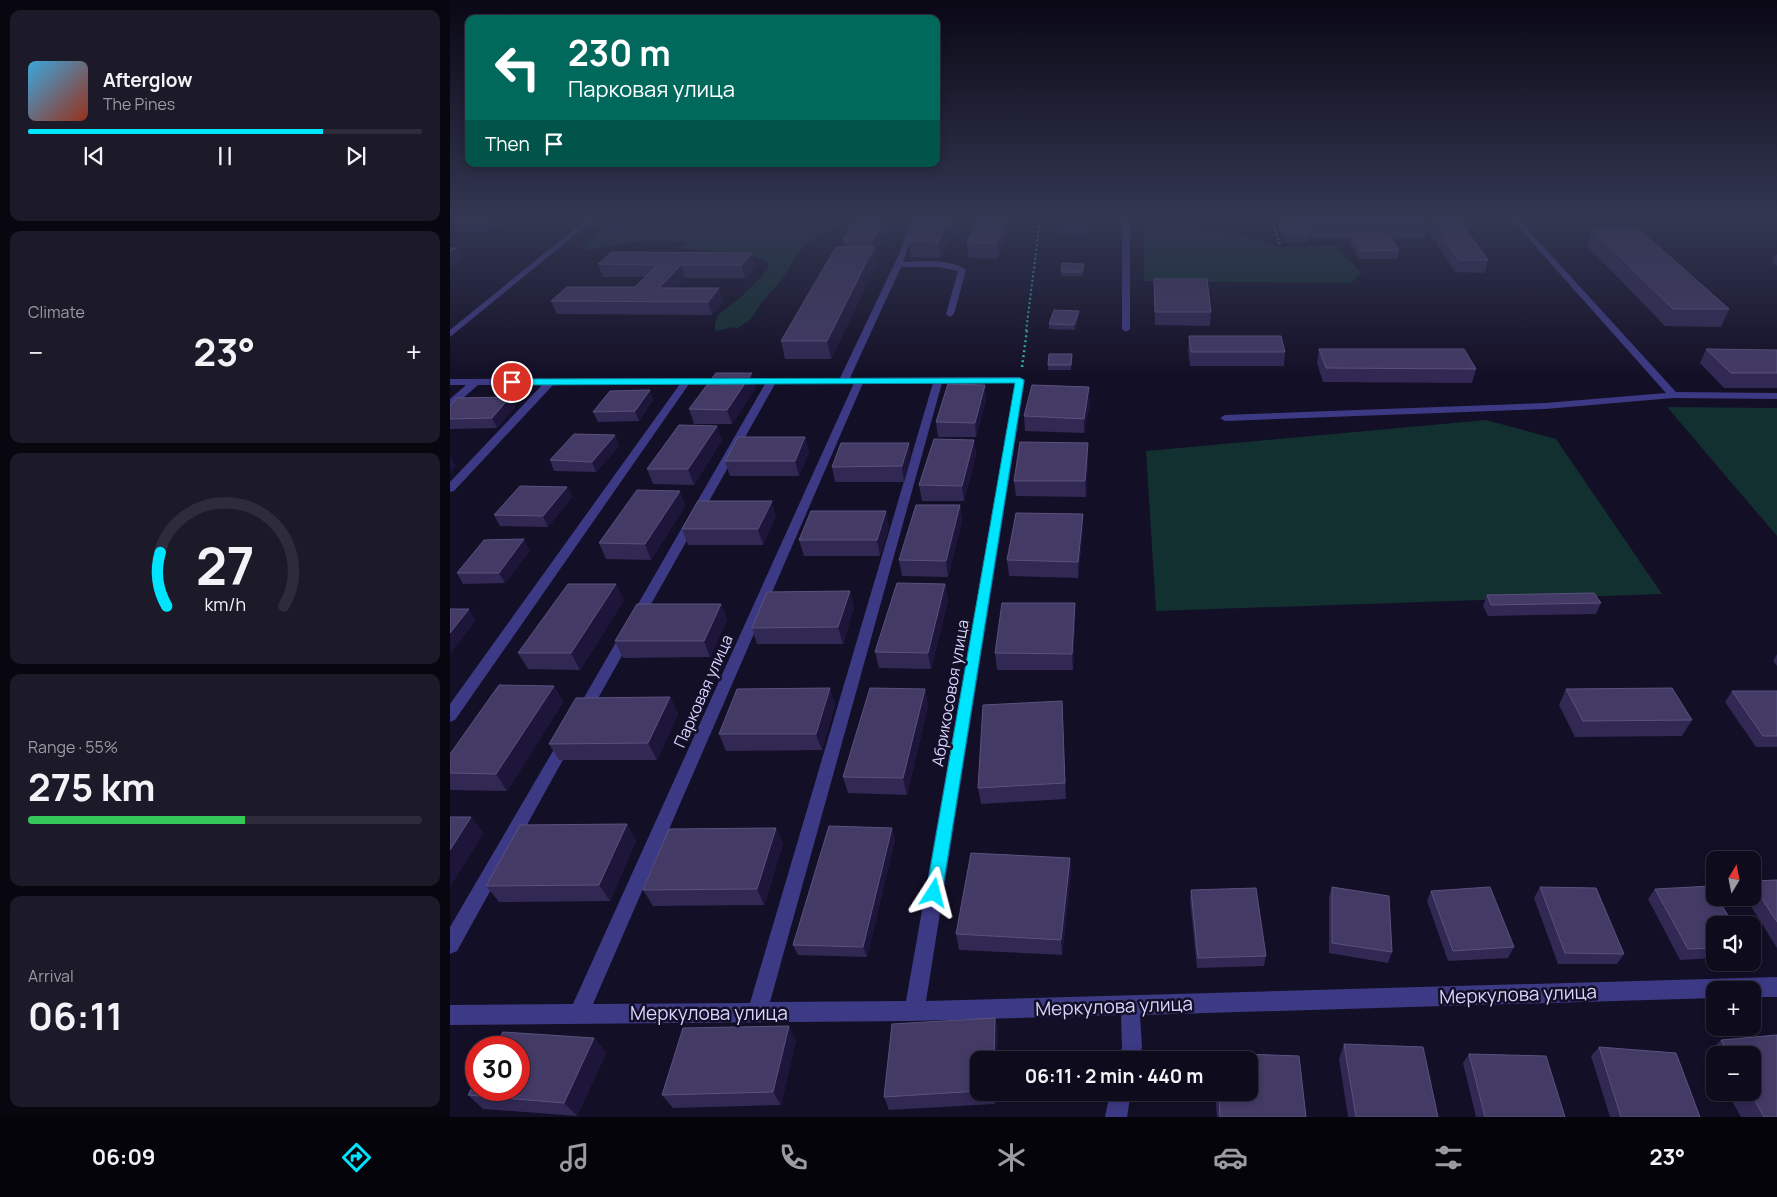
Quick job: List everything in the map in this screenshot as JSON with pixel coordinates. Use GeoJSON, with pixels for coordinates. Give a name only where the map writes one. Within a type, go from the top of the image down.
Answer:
{"type":"FeatureCollection","features":[{"type":"Feature","properties":{"kind":"street"},"geometry":{"type":"LineString","coordinates":[[450,334],[525,273]]}},
{"type":"Feature","properties":{"kind":"street"},"geometry":{"type":"LineString","coordinates":[[843,382],[894,273]]}},
{"type":"Feature","properties":{"kind":"street"},"geometry":{"type":"LineString","coordinates":[[950,314],[961,273]]}},
{"type":"Feature","properties":{"kind":"street"},"geometry":{"type":"LineString","coordinates":[[1126,273],[1126,329]]}},
{"type":"Feature","properties":{"kind":"street"},"geometry":{"type":"LineString","coordinates":[[1563,273],[1673,394]]}},
{"type":"Feature","properties":{"kind":"street"},"geometry":{"type":"LineString","coordinates":[[450,382],[1020,380]]}},
{"type":"Feature","properties":{"kind":"street","name":"Абрикосовоя улица"},"geometry":{"type":"LineString","coordinates":[[914,1011],[1020,380]]}},
{"type":"Feature","properties":{"kind":"street"},"geometry":{"type":"LineString","coordinates":[[757,1013],[938,381]]}},
{"type":"Feature","properties":{"kind":"street"},"geometry":{"type":"LineString","coordinates":[[450,404],[475,382]]}},
{"type":"Feature","properties":{"kind":"street"},"geometry":{"type":"LineString","coordinates":[[450,489],[550,382]]}},
{"type":"Feature","properties":{"kind":"street"},"geometry":{"type":"LineString","coordinates":[[450,716],[686,382]]}},
{"type":"Feature","properties":{"kind":"street"},"geometry":{"type":"LineString","coordinates":[[450,945],[771,382]]}},
{"type":"Feature","properties":{"kind":"street","name":"Парковая улица"},"geometry":{"type":"LineString","coordinates":[[579,1014],[859,382]]}},
{"type":"Feature","properties":{"kind":"street"},"geometry":{"type":"LineString","coordinates":[[1225,418],[1545,406],[1673,394],[1777,396]]}},
{"type":"Feature","properties":{"kind":"street","name":"Меркулова улица"},"geometry":{"type":"LineString","coordinates":[[450,1015],[914,1011],[1777,987]]}},
{"type":"Feature","properties":{"kind":"street"},"geometry":{"type":"LineString","coordinates":[[1130,1005],[1131,1051]]}},
{"type":"Feature","properties":{"kind":"street"},"geometry":{"type":"LineString","coordinates":[[1116,1117],[1119,1101]]}},
{"type":"Feature","properties":{"kind":"path"},"geometry":{"type":"LineString","coordinates":[[1020,380],[1033,273]]}},
{"type":"Feature","properties":{"kind":"green space"},"geometry":{"type":"Polygon","coordinates":[[[764,273],[786,273],[761,303],[750,320],[736,329],[734,327],[715,331],[715,323],[719,314],[740,298],[764,273]]]}},
{"type":"Feature","properties":{"kind":"green space"},"geometry":{"type":"Polygon","coordinates":[[[1144,273],[1362,273],[1351,283],[1144,281],[1144,273]]]}},
{"type":"Feature","properties":{"kind":"green space"},"geometry":{"type":"Polygon","coordinates":[[[1667,407],[1777,408],[1777,536],[1667,407]]]}},
{"type":"Feature","properties":{"kind":"green space"},"geometry":{"type":"Polygon","coordinates":[[[1486,420],[1556,439],[1662,594],[1156,611],[1146,451],[1486,420]]]}},
{"type":"Feature","properties":{"kind":"building"},"geometry":{"type":"Polygon","coordinates":[[[649,273],[673,273],[659,288],[719,288],[708,302],[551,301],[567,287],[635,287],[649,273]]]}},
{"type":"Feature","properties":{"kind":"building"},"geometry":{"type":"Polygon","coordinates":[[[821,273],[861,273],[827,341],[781,341],[821,273]]]}},
{"type":"Feature","properties":{"kind":"building"},"geometry":{"type":"Polygon","coordinates":[[[1636,273],[1689,273],[1729,309],[1673,309],[1636,273]]]}},
{"type":"Feature","properties":{"kind":"building"},"geometry":{"type":"Polygon","coordinates":[[[1154,279],[1207,279],[1211,312],[1155,312],[1154,279]]]}},
{"type":"Feature","properties":{"kind":"building"},"geometry":{"type":"Polygon","coordinates":[[[1054,310],[1079,311],[1074,325],[1049,324],[1054,310]]]}},
{"type":"Feature","properties":{"kind":"building"},"geometry":{"type":"Polygon","coordinates":[[[1189,336],[1281,336],[1285,352],[1191,352],[1189,336]]]}},
{"type":"Feature","properties":{"kind":"building"},"geometry":{"type":"Polygon","coordinates":[[[1319,349],[1464,349],[1476,369],[1326,368],[1319,349]]]}},
{"type":"Feature","properties":{"kind":"building"},"geometry":{"type":"Polygon","coordinates":[[[1706,349],[1777,350],[1777,373],[1731,373],[1706,349]]]}},
{"type":"Feature","properties":{"kind":"building"},"geometry":{"type":"Polygon","coordinates":[[[1049,354],[1072,354],[1071,365],[1048,365],[1049,354]]]}},
{"type":"Feature","properties":{"kind":"building"},"geometry":{"type":"Polygon","coordinates":[[[716,373],[752,373],[727,410],[689,409],[716,373]]]}},
{"type":"Feature","properties":{"kind":"building"},"geometry":{"type":"Polygon","coordinates":[[[948,384],[985,385],[975,423],[936,422],[948,384]]]}},
{"type":"Feature","properties":{"kind":"building"},"geometry":{"type":"Polygon","coordinates":[[[1032,385],[1089,387],[1084,419],[1024,416],[1032,385]]]}},
{"type":"Feature","properties":{"kind":"building"},"geometry":{"type":"Polygon","coordinates":[[[650,390],[635,411],[593,412],[610,391],[650,390]]]}},
{"type":"Feature","properties":{"kind":"building"},"geometry":{"type":"Polygon","coordinates":[[[510,397],[492,418],[450,419],[450,406],[457,398],[510,397]]]}},
{"type":"Feature","properties":{"kind":"building"},"geometry":{"type":"Polygon","coordinates":[[[679,425],[717,426],[688,469],[647,469],[679,425]]]}},
{"type":"Feature","properties":{"kind":"building"},"geometry":{"type":"Polygon","coordinates":[[[574,434],[615,435],[592,462],[550,460],[574,434]]]}},
{"type":"Feature","properties":{"kind":"building"},"geometry":{"type":"Polygon","coordinates":[[[738,437],[805,437],[795,461],[725,461],[738,437]]]}},
{"type":"Feature","properties":{"kind":"building"},"geometry":{"type":"Polygon","coordinates":[[[934,439],[974,440],[962,486],[919,485],[934,439]]]}},
{"type":"Feature","properties":{"kind":"building"},"geometry":{"type":"Polygon","coordinates":[[[1020,442],[1088,443],[1085,481],[1014,481],[1020,442]]]}},
{"type":"Feature","properties":{"kind":"building"},"geometry":{"type":"Polygon","coordinates":[[[841,443],[909,443],[902,466],[832,467],[841,443]]]}},
{"type":"Feature","properties":{"kind":"building"},"geometry":{"type":"Polygon","coordinates":[[[520,486],[567,487],[543,516],[494,515],[520,486]]]}},
{"type":"Feature","properties":{"kind":"building"},"geometry":{"type":"Polygon","coordinates":[[[637,490],[680,491],[645,544],[599,543],[637,490]]]}},
{"type":"Feature","properties":{"kind":"building"},"geometry":{"type":"Polygon","coordinates":[[[698,501],[772,501],[758,529],[682,529],[698,501]]]}},
{"type":"Feature","properties":{"kind":"building"},"geometry":{"type":"Polygon","coordinates":[[[916,505],[960,505],[946,561],[899,560],[916,505]]]}},
{"type":"Feature","properties":{"kind":"building"},"geometry":{"type":"Polygon","coordinates":[[[811,511],[886,511],[877,540],[799,540],[811,511]]]}},
{"type":"Feature","properties":{"kind":"building"},"geometry":{"type":"Polygon","coordinates":[[[1016,513],[1083,514],[1078,562],[1007,560],[1016,513]]]}},
{"type":"Feature","properties":{"kind":"building"},"geometry":{"type":"Polygon","coordinates":[[[524,539],[499,573],[457,573],[484,540],[524,539]]]}},
{"type":"Feature","properties":{"kind":"building"},"geometry":{"type":"Polygon","coordinates":[[[897,583],[945,584],[928,653],[875,652],[897,583]]]}},
{"type":"Feature","properties":{"kind":"building"},"geometry":{"type":"Polygon","coordinates":[[[568,584],[616,584],[571,653],[518,653],[568,584]]]}},
{"type":"Feature","properties":{"kind":"building"},"geometry":{"type":"Polygon","coordinates":[[[850,591],[838,627],[752,628],[767,592],[850,591]]]}},
{"type":"Feature","properties":{"kind":"building"},"geometry":{"type":"Polygon","coordinates":[[[1594,593],[1601,603],[1491,605],[1487,595],[1594,593]]]}},
{"type":"Feature","properties":{"kind":"building"},"geometry":{"type":"Polygon","coordinates":[[[1002,603],[1075,603],[1072,654],[995,653],[1002,603]]]}},
{"type":"Feature","properties":{"kind":"building"},"geometry":{"type":"Polygon","coordinates":[[[637,604],[721,604],[704,641],[615,641],[637,604]]]}},
{"type":"Feature","properties":{"kind":"building"},"geometry":{"type":"Polygon","coordinates":[[[450,609],[469,609],[450,633],[450,609]]]}},
{"type":"Feature","properties":{"kind":"building"},"geometry":{"type":"Polygon","coordinates":[[[499,685],[554,686],[496,774],[450,773],[450,754],[499,685]]]}},
{"type":"Feature","properties":{"kind":"building"},"geometry":{"type":"Polygon","coordinates":[[[830,688],[816,734],[719,734],[737,689],[830,688]]]}},
{"type":"Feature","properties":{"kind":"building"},"geometry":{"type":"Polygon","coordinates":[[[870,688],[925,689],[903,778],[843,777],[870,688]]]}},
{"type":"Feature","properties":{"kind":"building"},"geometry":{"type":"Polygon","coordinates":[[[1672,688],[1692,720],[1583,721],[1566,689],[1672,688]]]}},
{"type":"Feature","properties":{"kind":"building"},"geometry":{"type":"Polygon","coordinates":[[[1732,691],[1777,691],[1777,736],[1763,736],[1732,691]]]}},
{"type":"Feature","properties":{"kind":"building"},"geometry":{"type":"Polygon","coordinates":[[[670,697],[648,743],[549,744],[576,698],[670,697]]]}},
{"type":"Feature","properties":{"kind":"building"},"geometry":{"type":"Polygon","coordinates":[[[1062,701],[1065,783],[978,788],[983,705],[1062,701]]]}},
{"type":"Feature","properties":{"kind":"building"},"geometry":{"type":"Polygon","coordinates":[[[450,817],[471,817],[450,850],[450,817]]]}},
{"type":"Feature","properties":{"kind":"building"},"geometry":{"type":"Polygon","coordinates":[[[627,824],[599,885],[486,886],[520,825],[627,824]]]}},
{"type":"Feature","properties":{"kind":"building"},"geometry":{"type":"Polygon","coordinates":[[[829,826],[892,828],[863,947],[793,945],[829,826]]]}},
{"type":"Feature","properties":{"kind":"building"},"geometry":{"type":"Polygon","coordinates":[[[776,828],[757,889],[643,890],[669,829],[776,828]]]}},
{"type":"Feature","properties":{"kind":"building"},"geometry":{"type":"Polygon","coordinates":[[[971,853],[1070,858],[1061,940],[956,934],[971,853]]]}},
{"type":"Feature","properties":{"kind":"building"},"geometry":{"type":"Polygon","coordinates":[[[1777,880],[1777,922],[1761,897],[1761,881],[1777,880]]]}},
{"type":"Feature","properties":{"kind":"building"},"geometry":{"type":"Polygon","coordinates":[[[1706,886],[1706,906],[1722,906],[1728,916],[1706,916],[1706,948],[1688,949],[1655,889],[1706,886]]]}},
{"type":"Feature","properties":{"kind":"building"},"geometry":{"type":"Polygon","coordinates":[[[1332,887],[1389,896],[1392,952],[1332,943],[1332,887]]]}},
{"type":"Feature","properties":{"kind":"building"},"geometry":{"type":"Polygon","coordinates":[[[1490,887],[1514,947],[1453,951],[1431,891],[1490,887]]]}},
{"type":"Feature","properties":{"kind":"building"},"geometry":{"type":"Polygon","coordinates":[[[1540,887],[1596,888],[1624,954],[1565,953],[1540,887]]]}},
{"type":"Feature","properties":{"kind":"building"},"geometry":{"type":"Polygon","coordinates":[[[1256,888],[1266,956],[1198,958],[1191,890],[1256,888]]]}},
{"type":"Feature","properties":{"kind":"building"},"geometry":{"type":"Polygon","coordinates":[[[995,1018],[994,1051],[970,1051],[970,1092],[884,1097],[892,1024],[995,1018]]]}},
{"type":"Feature","properties":{"kind":"building"},"geometry":{"type":"Polygon","coordinates":[[[789,1026],[773,1092],[662,1095],[683,1028],[789,1026]]]}},
{"type":"Feature","properties":{"kind":"building"},"geometry":{"type":"Polygon","coordinates":[[[503,1032],[594,1038],[564,1103],[530,1100],[530,1036],[501,1036],[503,1032]]]}},
{"type":"Feature","properties":{"kind":"building"},"geometry":{"type":"Polygon","coordinates":[[[1777,1035],[1777,1117],[1764,1117],[1755,1101],[1761,1101],[1761,1046],[1725,1046],[1721,1040],[1777,1035]]]}},
{"type":"Feature","properties":{"kind":"building"},"geometry":{"type":"Polygon","coordinates":[[[1344,1044],[1423,1047],[1438,1117],[1356,1117],[1344,1044]]]}},
{"type":"Feature","properties":{"kind":"building"},"geometry":{"type":"Polygon","coordinates":[[[1599,1047],[1676,1053],[1700,1117],[1621,1117],[1599,1047]]]}},
{"type":"Feature","properties":{"kind":"building"},"geometry":{"type":"Polygon","coordinates":[[[1258,1054],[1299,1056],[1306,1117],[1220,1117],[1219,1101],[1258,1101],[1258,1054]]]}},
{"type":"Feature","properties":{"kind":"building"},"geometry":{"type":"Polygon","coordinates":[[[1469,1054],[1546,1056],[1565,1117],[1485,1117],[1469,1054]]]}},
{"type":"Feature","properties":{"kind":"route"},"geometry":{"type":"LineString","coordinates":[[512,382],[1020,380],[934,893]]}}]}
